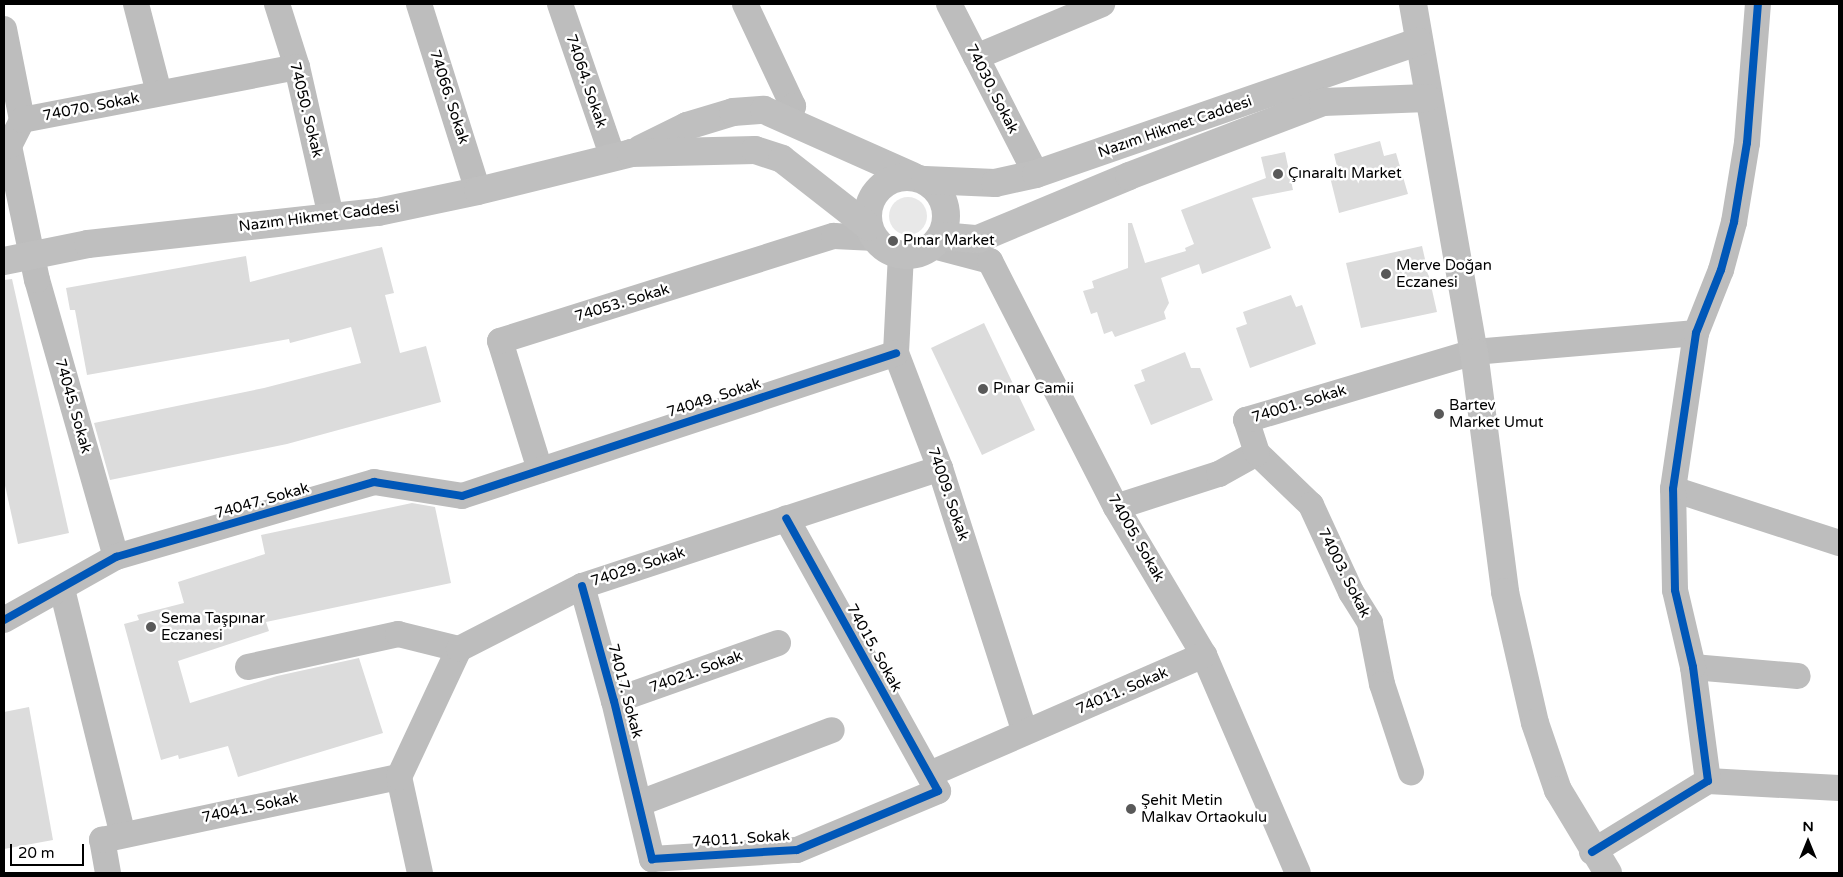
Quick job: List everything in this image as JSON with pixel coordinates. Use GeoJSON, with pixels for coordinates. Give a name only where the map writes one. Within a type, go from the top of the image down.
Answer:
{"type":"FeatureCollection","features":[{"type":"Feature","properties":{"kind":"main road"},"geometry":{"type":"LineString","coordinates":[[1418,6],[1419,41],[1427,98],[1474,352],[1505,592],[1535,723],[1558,790],[1603,868]]}},
{"type":"Feature","properties":{"kind":"main road","name":"Nazım Hikmet Caddesi"},"geometry":{"type":"LineString","coordinates":[[622,156],[687,126],[733,112],[764,110],[918,178],[995,183],[1036,174],[1419,41]]}},
{"type":"Feature","properties":{"kind":"main road","name":"Nazım Hikmet Caddesi"},"geometry":{"type":"LineString","coordinates":[[937,241],[978,239],[1129,176],[1323,102],[1427,98]]}},
{"type":"Feature","properties":{"kind":"main road","name":"Nazım Hikmet Caddesi"},"geometry":{"type":"LineString","coordinates":[[4,261],[88,244],[378,212],[478,191],[622,156],[755,150],[782,160],[872,232]]}},
{"type":"Feature","properties":{"kind":"main road"},"geometry":{"type":"LineString","coordinates":[[918,178],[943,198],[946,211],[937,241],[921,252],[901,254],[884,248],[872,232],[870,201],[877,190],[887,182],[918,178]]}},
{"type":"Feature","properties":{"kind":"street"},"geometry":{"type":"LineString","coordinates":[[136,4],[159,94]]}},
{"type":"Feature","properties":{"kind":"street","name":"74050. Sokak"},"geometry":{"type":"LineString","coordinates":[[277,4],[297,67],[331,217]]}},
{"type":"Feature","properties":{"kind":"street","name":"74066. Sokak"},"geometry":{"type":"LineString","coordinates":[[419,4],[478,191]]}},
{"type":"Feature","properties":{"kind":"street","name":"74064. Sokak"},"geometry":{"type":"LineString","coordinates":[[560,4],[622,156]]}},
{"type":"Feature","properties":{"kind":"street"},"geometry":{"type":"LineString","coordinates":[[745,4],[793,106],[788,121]]}},
{"type":"Feature","properties":{"kind":"street","name":"74030. Sokak"},"geometry":{"type":"LineString","coordinates":[[949,4],[1036,174]]}},
{"type":"Feature","properties":{"kind":"street"},"geometry":{"type":"LineString","coordinates":[[976,57],[1102,4]]}},
{"type":"Feature","properties":{"kind":"street"},"geometry":{"type":"LineString","coordinates":[[1708,781],[1693,667],[1675,590],[1673,489],[1696,333],[1721,270],[1734,222],[1747,143],[1758,4]]}},
{"type":"Feature","properties":{"kind":"street"},"geometry":{"type":"LineString","coordinates":[[4,29],[22,120]]}},
{"type":"Feature","properties":{"kind":"street","name":"74070. Sokak"},"geometry":{"type":"LineString","coordinates":[[32,254],[9,146],[22,120],[297,67]]}},
{"type":"Feature","properties":{"kind":"street","name":"74053. Sokak"},"geometry":{"type":"LineString","coordinates":[[540,470],[500,341],[834,236],[872,232]]}},
{"type":"Feature","properties":{"kind":"street","name":"74005. Sokak"},"geometry":{"type":"LineString","coordinates":[[937,241],[990,261],[1116,507],[1204,655],[1298,873]]}},
{"type":"Feature","properties":{"kind":"street","name":"74045. Sokak"},"geometry":{"type":"LineString","coordinates":[[32,254],[116,557]]}},
{"type":"Feature","properties":{"kind":"street","name":"74009. Sokak"},"geometry":{"type":"LineString","coordinates":[[901,254],[896,353],[940,468],[1025,732]]}},
{"type":"Feature","properties":{"kind":"street"},"geometry":{"type":"LineString","coordinates":[[1474,352],[1696,333]]}},
{"type":"Feature","properties":{"kind":"street","name":"74001. Sokak"},"geometry":{"type":"LineString","coordinates":[[1257,453],[1246,420],[1474,352]]}},
{"type":"Feature","properties":{"kind":"street","name":"74049. Sokak"},"geometry":{"type":"LineString","coordinates":[[540,470],[896,353]]}},
{"type":"Feature","properties":{"kind":"street"},"geometry":{"type":"LineString","coordinates":[[1116,507],[1219,474],[1257,453]]}},
{"type":"Feature","properties":{"kind":"street","name":"74003. Sokak"},"geometry":{"type":"LineString","coordinates":[[1257,453],[1311,504],[1351,592],[1370,623],[1382,684],[1411,772]]}},
{"type":"Feature","properties":{"kind":"street","name":"74029. Sokak"},"geometry":{"type":"LineString","coordinates":[[459,649],[582,586],[940,468]]}},
{"type":"Feature","properties":{"kind":"street","name":"74047. Sokak"},"geometry":{"type":"LineString","coordinates":[[4,620],[116,557],[374,482],[462,496],[540,470]]}},
{"type":"Feature","properties":{"kind":"street"},"geometry":{"type":"LineString","coordinates":[[1673,489],[1839,543]]}},
{"type":"Feature","properties":{"kind":"street","name":"74015. Sokak"},"geometry":{"type":"LineString","coordinates":[[786,518],[934,783]]}},
{"type":"Feature","properties":{"kind":"street","name":"74017. Sokak"},"geometry":{"type":"LineString","coordinates":[[582,586],[640,803]]}},
{"type":"Feature","properties":{"kind":"street"},"geometry":{"type":"LineString","coordinates":[[62,589],[112,838],[108,873]]}},
{"type":"Feature","properties":{"kind":"street"},"geometry":{"type":"LineString","coordinates":[[248,666],[398,634],[459,649],[399,777],[420,873]]}},
{"type":"Feature","properties":{"kind":"street","name":"74021. Sokak"},"geometry":{"type":"LineString","coordinates":[[614,701],[778,643]]}},
{"type":"Feature","properties":{"kind":"street","name":"74011. Sokak"},"geometry":{"type":"LineString","coordinates":[[640,803],[652,859],[797,850],[934,783],[1025,732],[1204,655]]}},
{"type":"Feature","properties":{"kind":"street"},"geometry":{"type":"LineString","coordinates":[[1693,667],[1798,676]]}},
{"type":"Feature","properties":{"kind":"street"},"geometry":{"type":"LineString","coordinates":[[640,803],[832,730]]}},
{"type":"Feature","properties":{"kind":"street","name":"74041. Sokak"},"geometry":{"type":"LineString","coordinates":[[112,838],[399,777]]}},
{"type":"Feature","properties":{"kind":"street"},"geometry":{"type":"LineString","coordinates":[[1603,868],[1708,781],[1839,788]]}},
{"type":"Feature","properties":{"kind":"shaded area"},"geometry":{"type":"Polygon","coordinates":[[[908,197],[922,202],[927,216],[922,230],[908,235],[894,230],[889,216],[894,202],[908,197]]]}},
{"type":"Feature","properties":{"kind":"building"},"geometry":{"type":"Polygon","coordinates":[[[1380,141],[1384,156],[1396,153],[1408,194],[1339,213],[1329,173],[1338,171],[1334,154],[1380,141]]]}},
{"type":"Feature","properties":{"kind":"building"},"geometry":{"type":"Polygon","coordinates":[[[1285,152],[1293,190],[1252,198],[1271,248],[1202,274],[1199,264],[1161,278],[1169,303],[1164,312],[1166,319],[1115,337],[1112,331],[1104,334],[1097,312],[1091,314],[1083,291],[1094,288],[1092,281],[1128,268],[1128,223],[1132,223],[1145,263],[1186,251],[1185,248],[1194,244],[1181,210],[1266,178],[1261,157],[1285,152]]]}},
{"type":"Feature","properties":{"kind":"building"},"geometry":{"type":"Polygon","coordinates":[[[1422,246],[1437,312],[1361,328],[1346,263],[1422,246]]]}},
{"type":"Feature","properties":{"kind":"building"},"geometry":{"type":"Polygon","coordinates":[[[382,247],[394,293],[385,295],[400,353],[426,346],[441,402],[287,444],[110,480],[94,423],[264,388],[361,363],[351,327],[290,343],[289,339],[87,375],[75,310],[70,310],[66,288],[246,256],[250,282],[382,247]]]}},
{"type":"Feature","properties":{"kind":"building"},"geometry":{"type":"Polygon","coordinates":[[[12,279],[69,533],[18,544],[4,481],[4,280],[12,279]]]}},
{"type":"Feature","properties":{"kind":"building"},"geometry":{"type":"Polygon","coordinates":[[[1291,295],[1296,307],[1302,305],[1316,344],[1250,368],[1236,328],[1247,324],[1243,312],[1291,295]]]}},
{"type":"Feature","properties":{"kind":"building","name":"Pınar Camii"},"geometry":{"type":"Polygon","coordinates":[[[984,323],[1035,430],[982,455],[931,348],[984,323]]]}},
{"type":"Feature","properties":{"kind":"building"},"geometry":{"type":"Polygon","coordinates":[[[1185,352],[1191,368],[1200,368],[1213,400],[1151,425],[1134,385],[1145,381],[1141,370],[1185,352]]]}},
{"type":"Feature","properties":{"kind":"building"},"geometry":{"type":"Polygon","coordinates":[[[412,503],[435,507],[451,583],[266,622],[269,631],[178,661],[190,703],[277,676],[359,658],[383,733],[238,777],[228,746],[179,759],[178,755],[161,760],[124,624],[139,620],[137,615],[184,603],[178,582],[265,554],[261,535],[412,503]]]}},
{"type":"Feature","properties":{"kind":"building"},"geometry":{"type":"Polygon","coordinates":[[[29,707],[53,840],[4,849],[4,712],[29,707]]]}},
{"type":"Feature","properties":{"kind":"cycle path"},"geometry":{"type":"LineString","coordinates":[[1592,852],[1708,781],[1693,667],[1675,590],[1673,489],[1696,333],[1721,270],[1734,222],[1747,143],[1758,4]]}},
{"type":"Feature","properties":{"kind":"cycle path"},"geometry":{"type":"LineString","coordinates":[[4,620],[116,557],[374,482],[462,496],[896,353]]}},
{"type":"Feature","properties":{"kind":"cycle path"},"geometry":{"type":"LineString","coordinates":[[582,586],[614,701],[652,859],[797,850],[938,791],[786,518]]}},
{"type":"Feature","properties":{"kind":"place","name":"Çınaraltı Market"},"geometry":{"type":"Point","coordinates":[1278,174]}},
{"type":"Feature","properties":{"kind":"place","name":"Pınar Market"},"geometry":{"type":"Point","coordinates":[893,241]}},
{"type":"Feature","properties":{"kind":"place","name":"Merve Doğan Eczanesi"},"geometry":{"type":"Point","coordinates":[1386,274]}},
{"type":"Feature","properties":{"kind":"place","name":"Pınar Camii"},"geometry":{"type":"Point","coordinates":[983,389]}},
{"type":"Feature","properties":{"kind":"place","name":"Bartev Market Umut"},"geometry":{"type":"Point","coordinates":[1439,414]}},
{"type":"Feature","properties":{"kind":"place","name":"Sema Taşpınar Eczanesi"},"geometry":{"type":"Point","coordinates":[151,627]}},
{"type":"Feature","properties":{"kind":"place","name":"Şehit Metin Malkav Ortaokulu"},"geometry":{"type":"Point","coordinates":[1131,809]}}]}
